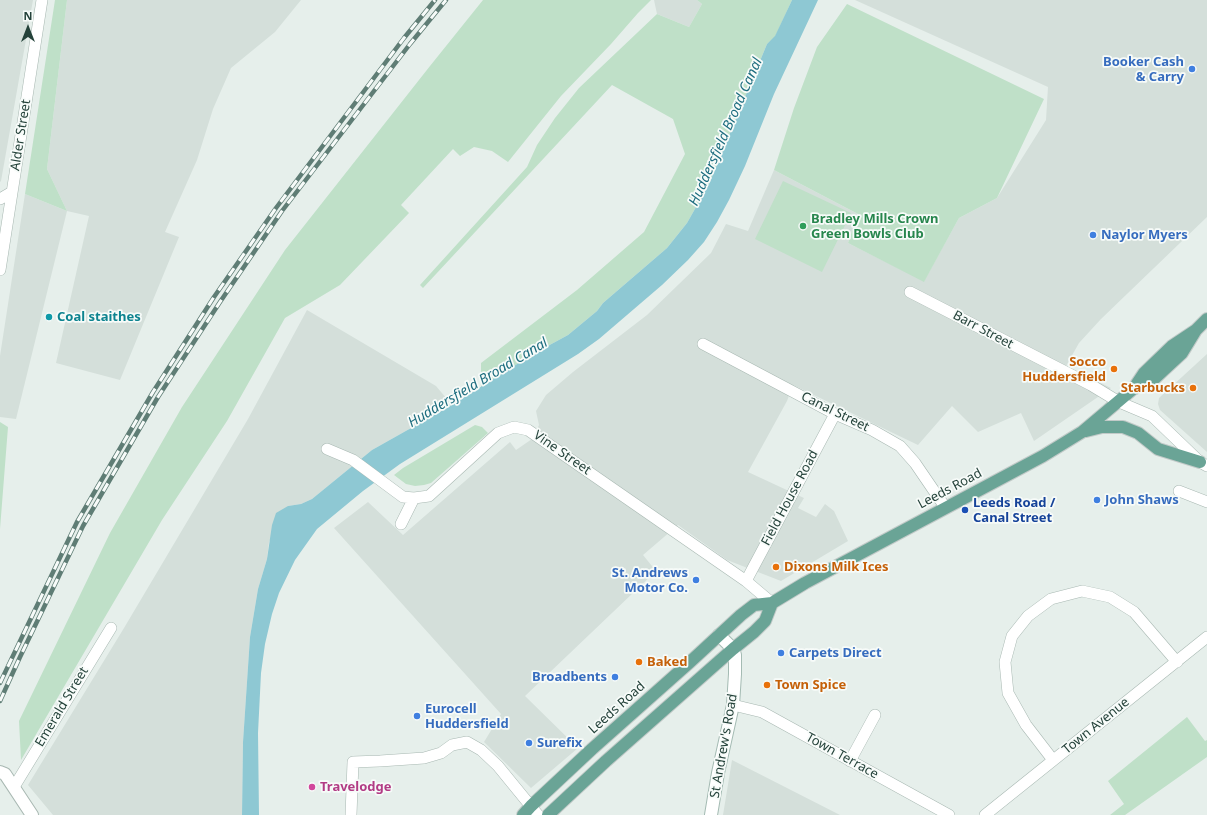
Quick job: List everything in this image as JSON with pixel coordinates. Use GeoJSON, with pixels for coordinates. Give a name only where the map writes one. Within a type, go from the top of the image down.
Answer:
{"type":"FeatureCollection","features":[{"type":"Feature","properties":{"kind":"main road","name":"Leeds Road"},"geometry":{"type":"LineString","coordinates":[[531,812],[592,749],[754,605],[772,603],[805,583],[1029,463],[1082,432],[1120,402],[1133,389],[1144,373],[1172,346],[1196,330],[1207,319]]}},
{"type":"Feature","properties":{"kind":"main road"},"geometry":{"type":"LineString","coordinates":[[1082,432],[1102,427],[1123,427],[1138,433],[1158,449],[1204,464]]}},
{"type":"Feature","properties":{"kind":"main road"},"geometry":{"type":"LineString","coordinates":[[548,815],[606,761],[754,632],[764,621],[772,603]]}},
{"type":"Feature","properties":{"kind":"main road"},"geometry":{"type":"LineString","coordinates":[[719,635],[733,649]]}},
{"type":"Feature","properties":{"kind":"main road","name":"St Andrew's Road"},"geometry":{"type":"LineString","coordinates":[[711,815],[718,773],[733,705],[736,655],[733,649]]}},
{"type":"Feature","properties":{"kind":"main road"},"geometry":{"type":"LineString","coordinates":[[0,772],[5,774],[32,815]]}},
{"type":"Feature","properties":{"kind":"street","name":"Alder Street"},"geometry":{"type":"LineString","coordinates":[[0,270],[42,0]]}},
{"type":"Feature","properties":{"kind":"street"},"geometry":{"type":"LineString","coordinates":[[0,199],[12,192]]}},
{"type":"Feature","properties":{"kind":"street","name":"Barr Street"},"geometry":{"type":"LineString","coordinates":[[910,292],[1091,385],[1120,402],[1152,416],[1204,464]]}},
{"type":"Feature","properties":{"kind":"street","name":"Canal Street"},"geometry":{"type":"LineString","coordinates":[[702,344],[835,414],[872,430],[900,446],[915,463],[945,507]]}},
{"type":"Feature","properties":{"kind":"street","name":"Field House Road"},"geometry":{"type":"LineString","coordinates":[[746,582],[835,414]]}},
{"type":"Feature","properties":{"kind":"street","name":"Vine Street"},"geometry":{"type":"LineString","coordinates":[[414,498],[429,496],[498,433],[514,427],[528,430],[746,582],[772,603]]}},
{"type":"Feature","properties":{"kind":"street"},"geometry":{"type":"LineString","coordinates":[[327,449],[353,460],[403,497],[414,498],[401,524]]}},
{"type":"Feature","properties":{"kind":"street"},"geometry":{"type":"LineString","coordinates":[[1179,491],[1207,502]]}},
{"type":"Feature","properties":{"kind":"street"},"geometry":{"type":"LineString","coordinates":[[1053,760],[1026,725],[1008,693],[1005,662],[1012,636],[1028,616],[1051,599],[1082,591],[1110,597],[1134,612],[1177,662]]}},
{"type":"Feature","properties":{"kind":"street","name":"Emerald Street"},"geometry":{"type":"LineString","coordinates":[[14,787],[110,628]]}},
{"type":"Feature","properties":{"kind":"street","name":"Town Avenue"},"geometry":{"type":"LineString","coordinates":[[985,815],[1207,637]]}},
{"type":"Feature","properties":{"kind":"street","name":"Town Terrace"},"geometry":{"type":"LineString","coordinates":[[733,705],[762,712],[949,815]]}},
{"type":"Feature","properties":{"kind":"street"},"geometry":{"type":"LineString","coordinates":[[850,761],[875,714]]}},
{"type":"Feature","properties":{"kind":"street"},"geometry":{"type":"LineString","coordinates":[[351,815],[353,762],[380,762],[424,758],[440,753],[452,745],[468,742],[481,750],[498,766],[531,812]]}},
{"type":"Feature","properties":{"kind":"shaded area"},"geometry":{"type":"Polygon","coordinates":[[[0,0],[33,0],[0,182],[0,0]]]}},
{"type":"Feature","properties":{"kind":"shaded area"},"geometry":{"type":"Polygon","coordinates":[[[67,0],[301,0],[275,32],[231,68],[213,109],[197,160],[165,232],[179,237],[120,380],[56,363],[89,216],[67,211],[47,169],[67,0]]]}},
{"type":"Feature","properties":{"kind":"shaded area"},"geometry":{"type":"Polygon","coordinates":[[[654,0],[697,0],[702,4],[689,27],[657,14],[654,0]]]}},
{"type":"Feature","properties":{"kind":"shaded area"},"geometry":{"type":"Polygon","coordinates":[[[855,0],[1207,0],[1207,217],[1101,319],[1079,343],[1066,366],[1111,388],[1034,441],[1021,413],[978,432],[952,406],[918,445],[793,385],[787,401],[748,472],[804,498],[798,508],[816,517],[825,504],[834,511],[848,541],[781,581],[727,560],[678,525],[643,555],[656,571],[525,696],[578,748],[531,788],[484,742],[501,714],[334,528],[368,502],[403,535],[510,442],[516,450],[532,439],[539,425],[536,411],[546,395],[573,372],[647,315],[711,253],[726,224],[748,231],[774,170],[858,214],[848,243],[924,281],[959,218],[997,198],[1046,120],[1048,87],[855,0]]]}},
{"type":"Feature","properties":{"kind":"shaded area"},"geometry":{"type":"Polygon","coordinates":[[[25,194],[67,211],[16,419],[0,417],[0,356],[25,194]]]}},
{"type":"Feature","properties":{"kind":"shaded area"},"geometry":{"type":"Polygon","coordinates":[[[307,310],[436,386],[452,405],[372,450],[312,499],[301,504],[288,506],[269,542],[267,559],[258,589],[250,637],[243,742],[242,815],[53,815],[28,785],[124,628],[248,419],[307,310]]]}},
{"type":"Feature","properties":{"kind":"shaded area"},"geometry":{"type":"Polygon","coordinates":[[[1207,354],[1207,452],[1160,410],[1158,404],[1159,398],[1207,354]]]}},
{"type":"Feature","properties":{"kind":"shaded area"},"geometry":{"type":"Polygon","coordinates":[[[732,760],[840,815],[723,815],[732,760]]]}},
{"type":"Feature","properties":{"kind":"green space"},"geometry":{"type":"Polygon","coordinates":[[[55,0],[67,0],[47,169],[67,211],[25,194],[55,0]]]}},
{"type":"Feature","properties":{"kind":"green space"},"geometry":{"type":"Polygon","coordinates":[[[483,0],[651,0],[561,96],[508,162],[492,151],[474,147],[460,156],[453,149],[401,205],[409,213],[340,285],[285,318],[227,421],[162,520],[21,760],[19,721],[110,533],[182,407],[285,250],[483,0]]]}},
{"type":"Feature","properties":{"kind":"green space"},"geometry":{"type":"Polygon","coordinates":[[[697,0],[792,0],[775,37],[767,44],[709,184],[687,223],[667,248],[603,303],[597,311],[568,335],[533,354],[481,387],[481,363],[577,290],[644,232],[685,154],[673,119],[612,85],[423,288],[420,285],[527,167],[537,145],[555,118],[579,88],[657,14],[689,27],[702,4],[697,0]]]}},
{"type":"Feature","properties":{"kind":"green space"},"geometry":{"type":"Polygon","coordinates":[[[847,4],[1044,99],[997,198],[959,218],[924,282],[848,243],[858,214],[774,170],[794,108],[817,47],[847,4]]]}},
{"type":"Feature","properties":{"kind":"green space","name":"Bradley Mills Crown Green Bowls Club"},"geometry":{"type":"Polygon","coordinates":[[[783,181],[851,213],[822,272],[755,239],[783,181]]]}},
{"type":"Feature","properties":{"kind":"green space"},"geometry":{"type":"Polygon","coordinates":[[[0,422],[8,427],[0,529],[0,422]]]}},
{"type":"Feature","properties":{"kind":"green space"},"geometry":{"type":"Polygon","coordinates":[[[475,425],[482,427],[488,433],[431,483],[415,486],[406,484],[394,475],[403,468],[475,425]]]}},
{"type":"Feature","properties":{"kind":"green space"},"geometry":{"type":"Polygon","coordinates":[[[1187,717],[1205,741],[1207,740],[1207,757],[1125,815],[1110,815],[1124,804],[1108,781],[1187,717]]]}},
{"type":"Feature","properties":{"kind":"water"},"geometry":{"type":"Polygon","coordinates":[[[792,0],[818,0],[774,94],[745,166],[729,200],[704,242],[662,285],[599,339],[578,354],[400,464],[363,491],[317,529],[295,560],[279,593],[265,644],[261,673],[258,733],[259,815],[242,815],[243,742],[250,637],[258,589],[267,559],[272,525],[276,513],[288,506],[301,504],[312,499],[372,450],[452,405],[533,354],[568,335],[667,248],[687,223],[709,184],[767,44],[775,36],[792,0]]]}},
{"type":"Feature","properties":{"kind":"railway"},"geometry":{"type":"LineString","coordinates":[[0,683],[77,522],[153,392],[214,297],[276,208],[404,38],[435,0]]}},
{"type":"Feature","properties":{"kind":"railway"},"geometry":{"type":"LineString","coordinates":[[0,701],[83,526],[158,397],[282,211],[410,44],[446,0]]}},
{"type":"Feature","properties":{"kind":"place","name":"Booker Cash & Carry"},"geometry":{"type":"Point","coordinates":[1192,69]}},
{"type":"Feature","properties":{"kind":"place","name":"Bradley Mills Crown Green Bowls Club"},"geometry":{"type":"Point","coordinates":[803,226]}},
{"type":"Feature","properties":{"kind":"place","name":"Naylor Myers"},"geometry":{"type":"Point","coordinates":[1093,235]}},
{"type":"Feature","properties":{"kind":"place","name":"Coal staithes"},"geometry":{"type":"Point","coordinates":[49,317]}},
{"type":"Feature","properties":{"kind":"place","name":"Socco Huddersfield"},"geometry":{"type":"Point","coordinates":[1114,369]}},
{"type":"Feature","properties":{"kind":"place","name":"Starbucks"},"geometry":{"type":"Point","coordinates":[1193,388]}},
{"type":"Feature","properties":{"kind":"place","name":"John Shaws"},"geometry":{"type":"Point","coordinates":[1097,500]}},
{"type":"Feature","properties":{"kind":"place","name":"Leeds Road / Canal Street"},"geometry":{"type":"Point","coordinates":[965,510]}},
{"type":"Feature","properties":{"kind":"place","name":"Dixons Milk Ices"},"geometry":{"type":"Point","coordinates":[776,567]}},
{"type":"Feature","properties":{"kind":"place","name":"St. Andrews Motor Co."},"geometry":{"type":"Point","coordinates":[696,580]}},
{"type":"Feature","properties":{"kind":"place","name":"Carpets Direct"},"geometry":{"type":"Point","coordinates":[781,653]}},
{"type":"Feature","properties":{"kind":"place","name":"Baked"},"geometry":{"type":"Point","coordinates":[639,662]}},
{"type":"Feature","properties":{"kind":"place","name":"Broadbents"},"geometry":{"type":"Point","coordinates":[615,677]}},
{"type":"Feature","properties":{"kind":"place","name":"Town Spice"},"geometry":{"type":"Point","coordinates":[767,685]}},
{"type":"Feature","properties":{"kind":"place","name":"Eurocell Huddersfield"},"geometry":{"type":"Point","coordinates":[417,716]}},
{"type":"Feature","properties":{"kind":"place","name":"Surefix"},"geometry":{"type":"Point","coordinates":[529,743]}},
{"type":"Feature","properties":{"kind":"place","name":"Travelodge"},"geometry":{"type":"Point","coordinates":[312,787]}},
{"type":"Feature","properties":{"kind":"water label","name":"Huddersfield Broad Canal"},"geometry":{"type":"Point","coordinates":[726,132]}},
{"type":"Feature","properties":{"kind":"water label","name":"Huddersfield Broad Canal"},"geometry":{"type":"Point","coordinates":[478,383]}}]}
